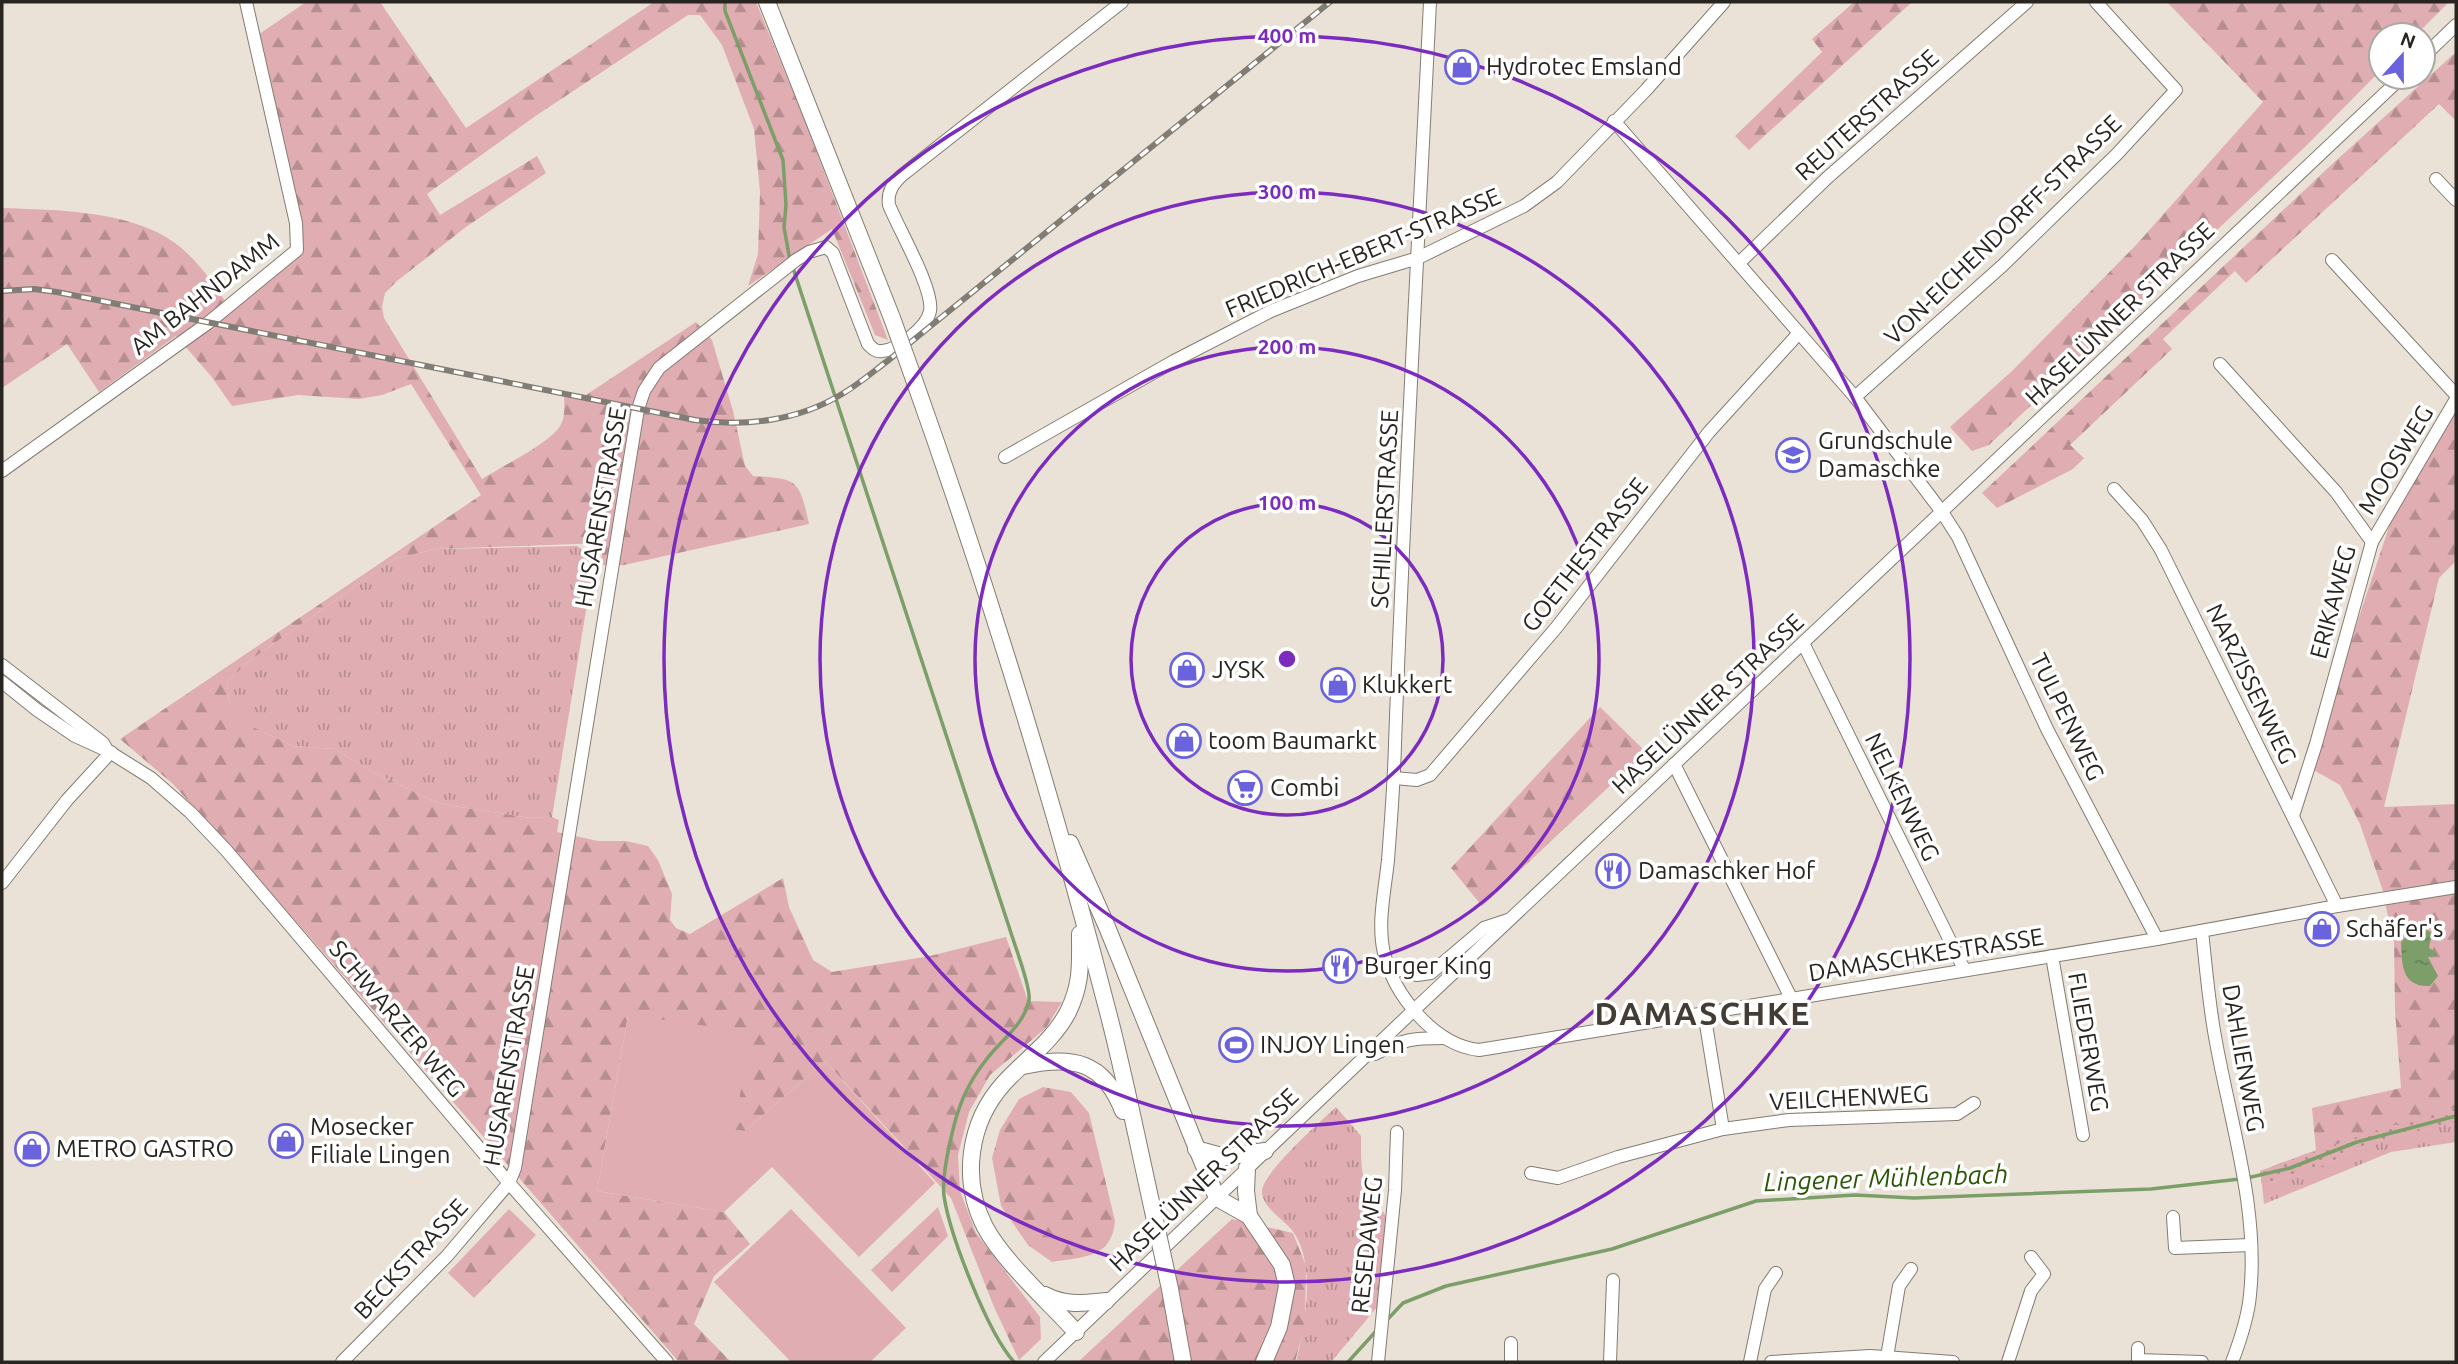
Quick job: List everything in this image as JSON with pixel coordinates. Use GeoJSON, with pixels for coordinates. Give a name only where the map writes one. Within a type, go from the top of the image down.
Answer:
{"type":"FeatureCollection","features":[{"type":"Feature","properties":{"kind":"main road"},"geometry":{"type":"LineString","coordinates":[[767,2],[892,318],[943,460],[1044,785],[1110,1021],[1170,1289],[1183,1362]]}},
{"type":"Feature","properties":{"kind":"main road"},"geometry":{"type":"LineString","coordinates":[[1044,785],[1107,928],[1217,1198],[1249,1216],[1282,1265],[1287,1286],[1279,1327],[1264,1362]]}},
{"type":"Feature","properties":{"kind":"main road"},"geometry":{"type":"LineString","coordinates":[[1076,1332],[999,1248],[986,1228],[975,1202],[970,1173],[975,1138],[987,1105],[1054,1033],[1075,996],[1082,960],[1079,907]]}},
{"type":"Feature","properties":{"kind":"main road"},"geometry":{"type":"LineString","coordinates":[[1022,1066],[1064,1060],[1082,1063],[1095,1071],[1117,1095],[1142,1163]]}},
{"type":"Feature","properties":{"kind":"main road"},"geometry":{"type":"LineString","coordinates":[[1196,1149],[1225,1157],[1265,1152]]}},
{"type":"Feature","properties":{"kind":"main road"},"geometry":{"type":"LineString","coordinates":[[1247,1168],[1249,1216]]}},
{"type":"Feature","properties":{"kind":"main road"},"geometry":{"type":"LineString","coordinates":[[1040,1293],[1059,1302],[1071,1304],[1106,1301]]}},
{"type":"Feature","properties":{"kind":"street","name":"AM BAHNDAMM"},"geometry":{"type":"LineString","coordinates":[[2,471],[208,323],[297,250],[296,223],[246,2]]}},
{"type":"Feature","properties":{"kind":"street","name":"HUSARENSTRASSE"},"geometry":{"type":"LineString","coordinates":[[509,1183],[514,1168],[539,1024],[573,798],[640,400],[659,368],[796,260],[823,247],[833,253],[868,344],[875,351],[894,348],[924,323],[930,311],[929,293],[889,205],[888,197],[896,181],[1122,2]]}},
{"type":"Feature","properties":{"kind":"street","name":"SCHILLERSTRASSE"},"geometry":{"type":"LineString","coordinates":[[1414,1010],[1401,992],[1384,952],[1382,910],[1394,778],[1430,2]]}},
{"type":"Feature","properties":{"kind":"street","name":"FRIEDRICH-EBERT-STRASSE"},"geometry":{"type":"LineString","coordinates":[[1005,457],[1174,361],[1271,311],[1358,276],[1418,258],[1524,206],[1557,182],[1646,90],[1724,2]]}},
{"type":"Feature","properties":{"kind":"street","name":"REUTERSTRASSE"},"geometry":{"type":"LineString","coordinates":[[1739,263],[1827,178],[2027,2]]}},
{"type":"Feature","properties":{"kind":"street","name":"VON-EICHENDORFF-STRASSE"},"geometry":{"type":"LineString","coordinates":[[1855,397],[2002,266],[2117,154],[2176,90],[2096,2]]}},
{"type":"Feature","properties":{"kind":"street"},"geometry":{"type":"LineString","coordinates":[[2437,43],[2456,25]]}},
{"type":"Feature","properties":{"kind":"street","name":"HASELÜNNER STRASSE"},"geometry":{"type":"LineString","coordinates":[[1044,1362],[2387,91]]}},
{"type":"Feature","properties":{"kind":"street","name":"TULPENWEG"},"geometry":{"type":"LineString","coordinates":[[1614,121],[1855,397],[1942,512],[1958,537],[2048,729],[2157,939]]}},
{"type":"Feature","properties":{"kind":"street"},"geometry":{"type":"LineString","coordinates":[[2436,179],[2456,200]]}},
{"type":"Feature","properties":{"kind":"street","name":"MOOSWEG"},"geometry":{"type":"LineString","coordinates":[[2332,260],[2456,397],[2372,542]]}},
{"type":"Feature","properties":{"kind":"street","name":"GOETHESTRASSE"},"geometry":{"type":"LineString","coordinates":[[1394,778],[1417,780],[1430,775],[1556,628],[1709,432],[1799,333]]}},
{"type":"Feature","properties":{"kind":"street","name":"ERIKAWEG"},"geometry":{"type":"LineString","coordinates":[[2220,364],[2336,492],[2372,542],[2316,744],[2293,816]]}},
{"type":"Feature","properties":{"kind":"street","name":"NARZISSENWEG"},"geometry":{"type":"LineString","coordinates":[[2114,489],[2142,520],[2161,550],[2337,906]]}},
{"type":"Feature","properties":{"kind":"street","name":"NELKENWEG"},"geometry":{"type":"LineString","coordinates":[[1802,643],[1964,969]]}},
{"type":"Feature","properties":{"kind":"street","name":"SCHWARZER WEG"},"geometry":{"type":"LineString","coordinates":[[2,665],[103,743],[109,752]]}},
{"type":"Feature","properties":{"kind":"street","name":"SCHWARZER WEG"},"geometry":{"type":"LineString","coordinates":[[2,682],[75,736],[109,752],[150,778],[190,812],[226,850],[509,1183],[667,1362]]}},
{"type":"Feature","properties":{"kind":"street"},"geometry":{"type":"LineString","coordinates":[[2,883],[67,800],[109,752]]}},
{"type":"Feature","properties":{"kind":"street"},"geometry":{"type":"LineString","coordinates":[[1674,764],[1791,998]]}},
{"type":"Feature","properties":{"kind":"street","name":"DAMASCHKESTRASSE"},"geometry":{"type":"LineString","coordinates":[[1414,1010],[1445,1038],[1464,1048],[1479,1050],[2456,887]]}},
{"type":"Feature","properties":{"kind":"street"},"geometry":{"type":"LineString","coordinates":[[1389,966],[1417,975],[1431,973],[1484,928],[1512,919]]}},
{"type":"Feature","properties":{"kind":"street","name":"DAHLIENWEG"},"geometry":{"type":"LineString","coordinates":[[2202,931],[2215,1040],[2244,1175],[2250,1245],[2250,1298],[2232,1362]]}},
{"type":"Feature","properties":{"kind":"street","name":"FLIEDERWEG"},"geometry":{"type":"LineString","coordinates":[[2052,956],[2082,1135]]}},
{"type":"Feature","properties":{"kind":"street"},"geometry":{"type":"LineString","coordinates":[[1704,1013],[1723,1129]]}},
{"type":"Feature","properties":{"kind":"street"},"geometry":{"type":"LineString","coordinates":[[1361,1061],[1401,1041],[1413,1038],[1445,1038]]}},
{"type":"Feature","properties":{"kind":"street","name":"VEILCHENWEG"},"geometry":{"type":"LineString","coordinates":[[1531,1173],[1558,1178],[1618,1157],[1723,1129],[1789,1121],[1957,1114],[1974,1103]]}},
{"type":"Feature","properties":{"kind":"street","name":"RESEDAWEG"},"geometry":{"type":"LineString","coordinates":[[1378,1362],[1395,1190],[1397,1132]]}},
{"type":"Feature","properties":{"kind":"street","name":"BECKSTRASSE"},"geometry":{"type":"LineString","coordinates":[[342,1362],[447,1256],[509,1183]]}},
{"type":"Feature","properties":{"kind":"street"},"geometry":{"type":"LineString","coordinates":[[2173,1217],[2175,1248],[2250,1245]]}},
{"type":"Feature","properties":{"kind":"street"},"geometry":{"type":"LineString","coordinates":[[2007,1362],[2031,1291],[2044,1274],[2031,1258]]}},
{"type":"Feature","properties":{"kind":"street"},"geometry":{"type":"LineString","coordinates":[[1887,1357],[1899,1286],[1911,1269]]}},
{"type":"Feature","properties":{"kind":"street"},"geometry":{"type":"LineString","coordinates":[[1751,1362],[1765,1289],[1776,1273]]}},
{"type":"Feature","properties":{"kind":"street"},"geometry":{"type":"LineString","coordinates":[[1610,1362],[1614,1280]]}},
{"type":"Feature","properties":{"kind":"street"},"geometry":{"type":"LineString","coordinates":[[1511,1343],[1511,1362]]}},
{"type":"Feature","properties":{"kind":"street"},"geometry":{"type":"LineString","coordinates":[[2138,1348],[2138,1360],[2202,1362]]}},
{"type":"Feature","properties":{"kind":"street"},"geometry":{"type":"LineString","coordinates":[[1770,1362],[1887,1357],[1953,1362]]}},
{"type":"Feature","properties":{"kind":"green space"},"geometry":{"type":"Polygon","coordinates":[[[306,2],[380,2],[466,128],[654,2],[756,2],[803,116],[888,340],[875,335],[832,229],[748,286],[758,254],[760,192],[754,129],[722,45],[700,15],[688,15],[537,115],[427,194],[440,215],[537,156],[546,173],[466,227],[397,281],[385,293],[382,307],[384,318],[482,479],[555,433],[563,418],[564,393],[586,395],[696,322],[712,340],[733,411],[745,466],[753,476],[779,478],[794,484],[802,498],[809,524],[624,565],[600,565],[604,543],[436,549],[394,559],[249,661],[227,682],[229,702],[236,719],[293,746],[335,749],[373,772],[433,801],[530,818],[552,817],[559,820],[557,832],[598,841],[626,841],[648,846],[658,860],[672,894],[670,920],[676,928],[690,934],[783,878],[789,907],[813,960],[832,972],[930,956],[1006,937],[1028,1001],[1062,1002],[1046,1028],[990,1075],[969,1112],[958,1155],[960,1191],[976,1233],[1040,1317],[1041,1339],[1019,1360],[994,1307],[951,1198],[825,1061],[745,1131],[733,1130],[628,1015],[597,1191],[724,1212],[750,1244],[714,1276],[694,1324],[731,1362],[679,1362],[308,935],[173,784],[120,739],[481,495],[411,384],[382,395],[359,399],[298,395],[232,406],[211,376],[176,336],[99,392],[67,344],[2,388],[2,208],[92,214],[137,224],[157,232],[192,258],[231,310],[287,266],[297,254],[255,37],[306,2]]]}},
{"type":"Feature","properties":{"kind":"green space"},"geometry":{"type":"Polygon","coordinates":[[[1854,2],[1912,2],[1749,150],[1735,136],[1822,52],[1812,39],[1854,2]]]}},
{"type":"Feature","properties":{"kind":"green space"},"geometry":{"type":"Polygon","coordinates":[[[2167,2],[2449,2],[2430,21],[2367,21],[2367,84],[2306,146],[1989,445],[1972,451],[1950,427],[2012,371],[2137,244],[2263,102],[2167,2]]]}},
{"type":"Feature","properties":{"kind":"green space"},"geometry":{"type":"Polygon","coordinates":[[[2456,52],[2456,121],[2439,104],[2246,283],[2235,271],[2163,339],[2172,349],[2070,445],[2084,458],[2073,469],[1997,508],[1982,493],[2413,91],[2437,91],[2437,69],[2456,52]]]}},
{"type":"Feature","properties":{"kind":"green space"},"geometry":{"type":"Polygon","coordinates":[[[2456,412],[2456,561],[2439,578],[2384,807],[2456,804],[2456,884],[2384,894],[2360,824],[2340,785],[2312,769],[2334,692],[2394,512],[2456,412]]]}},
{"type":"Feature","properties":{"kind":"green space"},"geometry":{"type":"Polygon","coordinates":[[[577,546],[592,556],[593,568],[552,817],[530,818],[433,801],[373,772],[335,749],[293,746],[235,719],[229,702],[227,682],[249,661],[394,559],[436,549],[577,546]]]}},
{"type":"Feature","properties":{"kind":"green space"},"geometry":{"type":"Polygon","coordinates":[[[1600,707],[1646,752],[1482,906],[1451,868],[1600,707]]]}},
{"type":"Feature","properties":{"kind":"green space"},"geometry":{"type":"Polygon","coordinates":[[[2456,892],[2456,1122],[2376,1141],[2319,1167],[2262,1185],[2260,1171],[2316,1150],[2312,1108],[2401,1088],[2395,1011],[2394,942],[2385,903],[2456,892]]]}},
{"type":"Feature","properties":{"kind":"green space"},"geometry":{"type":"Polygon","coordinates":[[[628,1015],[751,1032],[734,1130],[745,1131],[825,1061],[935,1183],[859,1257],[772,1167],[724,1212],[597,1191],[628,1015]]]}},
{"type":"Feature","properties":{"kind":"green space"},"geometry":{"type":"Polygon","coordinates":[[[1043,1087],[1071,1092],[1089,1113],[1115,1221],[1113,1233],[1102,1249],[1085,1257],[1052,1262],[1028,1245],[1001,1206],[992,1158],[1000,1130],[1019,1099],[1043,1087]]]}},
{"type":"Feature","properties":{"kind":"green space"},"geometry":{"type":"Polygon","coordinates":[[[1336,1107],[1361,1136],[1364,1180],[1387,1217],[1378,1306],[1331,1362],[1296,1362],[1307,1295],[1304,1259],[1292,1230],[1266,1203],[1262,1192],[1264,1184],[1281,1161],[1336,1107]]]}},
{"type":"Feature","properties":{"kind":"green space"},"geometry":{"type":"Polygon","coordinates":[[[2456,1107],[2456,1122],[2376,1141],[2319,1167],[2262,1185],[2260,1171],[2371,1132],[2456,1107]]]}},
{"type":"Feature","properties":{"kind":"green space"},"geometry":{"type":"Polygon","coordinates":[[[2456,1122],[2456,1142],[2391,1152],[2264,1204],[2262,1185],[2319,1167],[2376,1141],[2456,1122]]]}},
{"type":"Feature","properties":{"kind":"green space"},"geometry":{"type":"Polygon","coordinates":[[[938,1207],[948,1236],[892,1292],[871,1270],[938,1207]]]}},
{"type":"Feature","properties":{"kind":"green space"},"geometry":{"type":"Polygon","coordinates":[[[509,1209],[536,1235],[474,1298],[448,1273],[509,1209]]]}},
{"type":"Feature","properties":{"kind":"green space"},"geometry":{"type":"Polygon","coordinates":[[[791,1209],[906,1328],[870,1362],[791,1362],[714,1282],[791,1209]]]}},
{"type":"Feature","properties":{"kind":"green space"},"geometry":{"type":"Polygon","coordinates":[[[1232,1219],[1293,1233],[1306,1266],[1305,1324],[1295,1362],[1078,1362],[1232,1219]]]}},
{"type":"Feature","properties":{"kind":"water"},"geometry":{"type":"Polygon","coordinates":[[[2427,930],[2432,933],[2429,948],[2436,952],[2437,956],[2428,957],[2438,976],[2430,986],[2413,983],[2408,978],[2401,950],[2401,942],[2409,934],[2427,930]]]}},
{"type":"Feature","properties":{"kind":"waterway"},"geometry":{"type":"LineString","coordinates":[[725,2],[725,11],[783,160],[786,205],[784,227],[790,261]]}},
{"type":"Feature","properties":{"kind":"waterway"},"geometry":{"type":"LineString","coordinates":[[793,268],[1028,987],[1027,1009],[980,1068],[962,1102],[950,1143],[944,1186],[954,1235],[972,1283],[993,1329],[1014,1362]]}},
{"type":"Feature","properties":{"kind":"waterway","name":"Lingener Mühlenbach"},"geometry":{"type":"LineString","coordinates":[[2247,1178],[2290,1168],[2357,1142],[2456,1116]]}},
{"type":"Feature","properties":{"kind":"waterway","name":"Lingener Mühlenbach"},"geometry":{"type":"LineString","coordinates":[[1386,1321],[1403,1303],[1446,1286],[1612,1249],[1756,1201],[1855,1195],[1914,1198],[2151,1189],[2240,1179]]}},
{"type":"Feature","properties":{"kind":"waterway","name":"Lingener Mühlenbach"},"geometry":{"type":"LineString","coordinates":[[1348,1362],[1378,1329]]}},
{"type":"Feature","properties":{"kind":"railway"},"geometry":{"type":"LineString","coordinates":[[2,291],[34,289],[57,292],[695,420],[733,423],[771,420],[825,403],[866,377],[1330,2]]}},
{"type":"Feature","properties":{"kind":"place","name":"Hydrotec Emsland"},"geometry":{"type":"Point","coordinates":[1462,67]}},
{"type":"Feature","properties":{"kind":"place","name":"Grundschule Damaschke"},"geometry":{"type":"Point","coordinates":[1793,455]}},
{"type":"Feature","properties":{"kind":"place","name":"JYSK"},"geometry":{"type":"Point","coordinates":[1187,670]}},
{"type":"Feature","properties":{"kind":"place","name":"Klukkert"},"geometry":{"type":"Point","coordinates":[1338,685]}},
{"type":"Feature","properties":{"kind":"place","name":"toom Baumarkt"},"geometry":{"type":"Point","coordinates":[1184,741]}},
{"type":"Feature","properties":{"kind":"place","name":"Combi"},"geometry":{"type":"Point","coordinates":[1245,788]}},
{"type":"Feature","properties":{"kind":"place","name":"Damaschker Hof"},"geometry":{"type":"Point","coordinates":[1613,871]}},
{"type":"Feature","properties":{"kind":"place","name":"Schäfer's"},"geometry":{"type":"Point","coordinates":[2322,929]}},
{"type":"Feature","properties":{"kind":"place","name":"Burger King"},"geometry":{"type":"Point","coordinates":[1340,966]}},
{"type":"Feature","properties":{"kind":"place","name":"INJOY Lingen"},"geometry":{"type":"Point","coordinates":[1236,1045]}},
{"type":"Feature","properties":{"kind":"place","name":"Mosecker Filiale Lingen"},"geometry":{"type":"Point","coordinates":[286,1141]}},
{"type":"Feature","properties":{"kind":"place","name":"METRO GASTRO"},"geometry":{"type":"Point","coordinates":[32,1149]}},
{"type":"Feature","properties":{"kind":"district","name":"DAMASCHKE"},"geometry":{"type":"Point","coordinates":[1703,1014]}}]}
